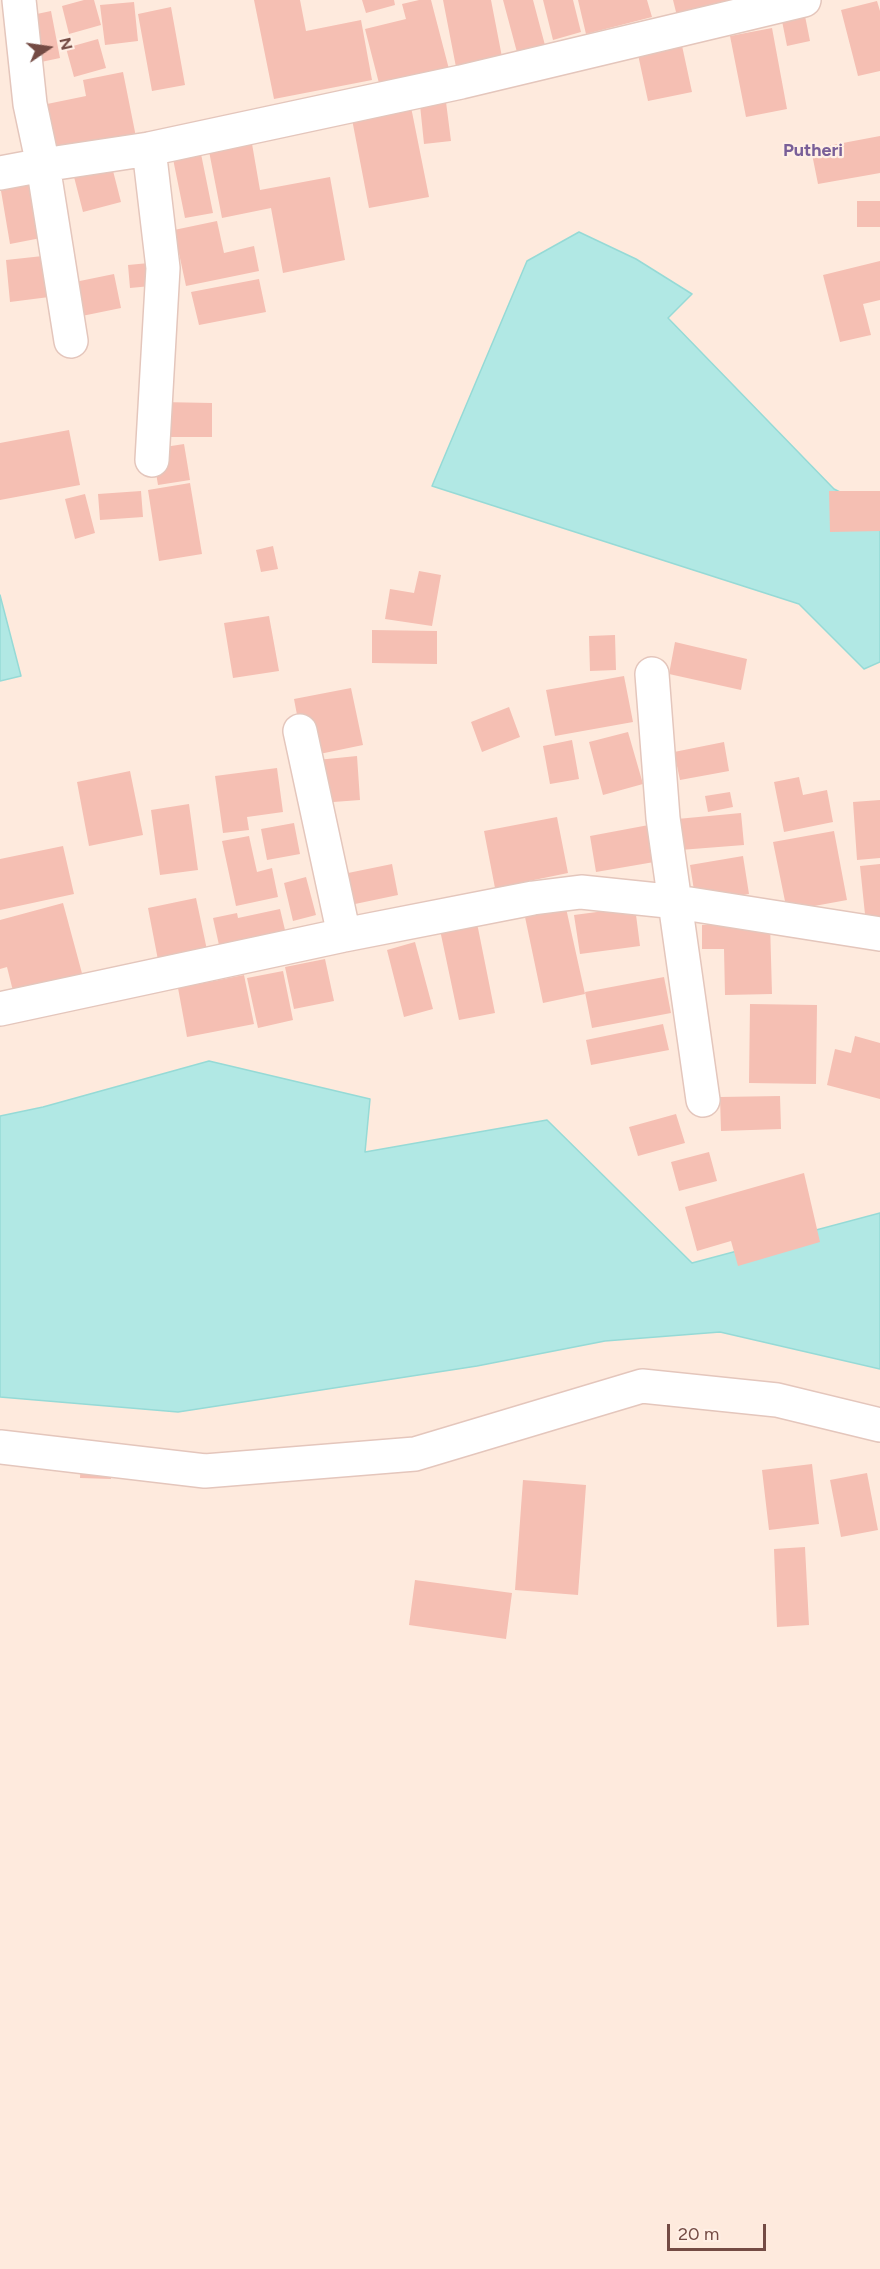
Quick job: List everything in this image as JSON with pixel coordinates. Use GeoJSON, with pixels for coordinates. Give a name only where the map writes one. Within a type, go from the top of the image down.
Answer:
{"type":"FeatureCollection","features":[{"type":"Feature","properties":{"kind":"street"},"geometry":{"type":"LineString","coordinates":[[19,0],[30,104],[43,165],[71,341]]}},
{"type":"Feature","properties":{"kind":"street"},"geometry":{"type":"LineString","coordinates":[[0,173],[149,149],[461,82],[804,0]]}},
{"type":"Feature","properties":{"kind":"street"},"geometry":{"type":"LineString","coordinates":[[149,149],[163,268],[152,460]]}},
{"type":"Feature","properties":{"kind":"street"},"geometry":{"type":"LineString","coordinates":[[652,674],[663,818],[677,902],[703,1100]]}},
{"type":"Feature","properties":{"kind":"street"},"geometry":{"type":"LineString","coordinates":[[300,731],[344,935]]}},
{"type":"Feature","properties":{"kind":"street"},"geometry":{"type":"LineString","coordinates":[[0,1009],[344,935],[533,898],[581,892],[677,902],[880,934]]}},
{"type":"Feature","properties":{"kind":"street"},"geometry":{"type":"LineString","coordinates":[[0,1447],[205,1471],[415,1454],[642,1386],[777,1401],[880,1425]]}},
{"type":"Feature","properties":{"kind":"water"},"geometry":{"type":"Polygon","coordinates":[[[579,232],[636,259],[692,294],[668,318],[834,489],[880,512],[880,662],[864,669],[799,604],[432,486],[527,261],[579,232]]]}},
{"type":"Feature","properties":{"kind":"water"},"geometry":{"type":"Polygon","coordinates":[[[0,595],[21,676],[0,681],[0,595]]]}},
{"type":"Feature","properties":{"kind":"water"},"geometry":{"type":"Polygon","coordinates":[[[209,1061],[370,1099],[365,1152],[547,1120],[692,1263],[880,1213],[880,1369],[720,1332],[605,1341],[477,1366],[178,1412],[0,1397],[0,1116],[43,1107],[209,1061]]]}},
{"type":"Feature","properties":{"kind":"building"},"geometry":{"type":"Polygon","coordinates":[[[84,0],[94,0],[101,25],[69,34],[62,6],[84,0]]]}},
{"type":"Feature","properties":{"kind":"building"},"geometry":{"type":"Polygon","coordinates":[[[254,0],[300,0],[306,31],[361,20],[372,80],[274,99],[254,0]]]}},
{"type":"Feature","properties":{"kind":"building"},"geometry":{"type":"Polygon","coordinates":[[[362,0],[394,0],[395,5],[366,13],[362,0]]]}},
{"type":"Feature","properties":{"kind":"building"},"geometry":{"type":"Polygon","coordinates":[[[431,0],[450,73],[381,91],[365,29],[406,19],[402,4],[431,0]]]}},
{"type":"Feature","properties":{"kind":"building"},"geometry":{"type":"Polygon","coordinates":[[[443,0],[491,0],[502,57],[456,67],[443,0]]]}},
{"type":"Feature","properties":{"kind":"building"},"geometry":{"type":"Polygon","coordinates":[[[503,0],[533,0],[546,49],[518,56],[503,0]]]}},
{"type":"Feature","properties":{"kind":"building"},"geometry":{"type":"Polygon","coordinates":[[[543,0],[573,0],[581,32],[553,40],[543,0]]]}},
{"type":"Feature","properties":{"kind":"building"},"geometry":{"type":"Polygon","coordinates":[[[578,0],[647,0],[652,17],[586,34],[578,0]]]}},
{"type":"Feature","properties":{"kind":"building"},"geometry":{"type":"Polygon","coordinates":[[[673,0],[729,0],[730,2],[677,16],[673,0]]]}},
{"type":"Feature","properties":{"kind":"building"},"geometry":{"type":"Polygon","coordinates":[[[802,1],[810,41],[787,46],[779,6],[802,1]]]}},
{"type":"Feature","properties":{"kind":"building"},"geometry":{"type":"Polygon","coordinates":[[[877,1],[880,11],[880,71],[858,76],[841,10],[877,1]]]}},
{"type":"Feature","properties":{"kind":"building"},"geometry":{"type":"Polygon","coordinates":[[[134,2],[138,41],[105,45],[100,5],[134,2]]]}},
{"type":"Feature","properties":{"kind":"building"},"geometry":{"type":"Polygon","coordinates":[[[171,7],[185,85],[152,91],[138,14],[171,7]]]}},
{"type":"Feature","properties":{"kind":"building"},"geometry":{"type":"Polygon","coordinates":[[[51,11],[60,58],[41,62],[32,15],[51,11]]]}},
{"type":"Feature","properties":{"kind":"building"},"geometry":{"type":"Polygon","coordinates":[[[772,28],[787,109],[746,117],[730,36],[772,28]]]}},
{"type":"Feature","properties":{"kind":"building"},"geometry":{"type":"Polygon","coordinates":[[[98,39],[106,68],[74,77],[66,48],[98,39]]]}},
{"type":"Feature","properties":{"kind":"building"},"geometry":{"type":"Polygon","coordinates":[[[681,41],[692,92],[648,101],[637,50],[681,41]]]}},
{"type":"Feature","properties":{"kind":"building"},"geometry":{"type":"Polygon","coordinates":[[[123,72],[136,137],[56,153],[47,104],[86,96],[83,80],[123,72]]]}},
{"type":"Feature","properties":{"kind":"building"},"geometry":{"type":"Polygon","coordinates":[[[410,102],[429,197],[369,208],[351,114],[410,102]]]}},
{"type":"Feature","properties":{"kind":"building"},"geometry":{"type":"Polygon","coordinates":[[[446,102],[451,141],[424,144],[420,105],[446,102]]]}},
{"type":"Feature","properties":{"kind":"building"},"geometry":{"type":"Polygon","coordinates":[[[880,136],[880,173],[818,184],[811,149],[880,136]]]}},
{"type":"Feature","properties":{"kind":"building"},"geometry":{"type":"Polygon","coordinates":[[[251,138],[260,190],[330,177],[345,260],[283,273],[271,208],[222,218],[208,146],[251,138]]]}},
{"type":"Feature","properties":{"kind":"building"},"geometry":{"type":"Polygon","coordinates":[[[200,149],[213,213],[185,218],[172,154],[200,149]]]}},
{"type":"Feature","properties":{"kind":"building"},"geometry":{"type":"Polygon","coordinates":[[[111,163],[121,202],[83,212],[73,173],[111,163]]]}},
{"type":"Feature","properties":{"kind":"building"},"geometry":{"type":"Polygon","coordinates":[[[34,178],[46,237],[10,244],[0,185],[34,178]]]}},
{"type":"Feature","properties":{"kind":"building"},"geometry":{"type":"Polygon","coordinates":[[[857,201],[880,201],[880,227],[857,227],[857,201]]]}},
{"type":"Feature","properties":{"kind":"building"},"geometry":{"type":"Polygon","coordinates":[[[217,221],[224,253],[254,246],[259,271],[186,286],[174,230],[217,221]]]}},
{"type":"Feature","properties":{"kind":"building"},"geometry":{"type":"Polygon","coordinates":[[[52,255],[57,296],[10,302],[6,260],[52,255]]]}},
{"type":"Feature","properties":{"kind":"building"},"geometry":{"type":"Polygon","coordinates":[[[880,261],[880,300],[863,304],[871,335],[840,342],[823,275],[880,261]]]}},
{"type":"Feature","properties":{"kind":"building"},"geometry":{"type":"Polygon","coordinates":[[[149,263],[151,286],[130,288],[128,265],[149,263]]]}},
{"type":"Feature","properties":{"kind":"building"},"geometry":{"type":"Polygon","coordinates":[[[114,274],[121,308],[77,317],[70,283],[114,274]]]}},
{"type":"Feature","properties":{"kind":"building"},"geometry":{"type":"Polygon","coordinates":[[[259,279],[266,312],[199,325],[191,292],[259,279]]]}},
{"type":"Feature","properties":{"kind":"building"},"geometry":{"type":"Polygon","coordinates":[[[161,402],[212,403],[212,437],[161,437],[161,402]]]}},
{"type":"Feature","properties":{"kind":"building"},"geometry":{"type":"Polygon","coordinates":[[[69,430],[80,485],[0,500],[0,443],[69,430]]]}},
{"type":"Feature","properties":{"kind":"building"},"geometry":{"type":"Polygon","coordinates":[[[184,444],[190,480],[158,485],[152,449],[184,444]]]}},
{"type":"Feature","properties":{"kind":"building"},"geometry":{"type":"Polygon","coordinates":[[[190,483],[202,554],[159,561],[148,490],[190,483]]]}},
{"type":"Feature","properties":{"kind":"building"},"geometry":{"type":"Polygon","coordinates":[[[141,491],[143,517],[100,520],[98,494],[141,491]]]}},
{"type":"Feature","properties":{"kind":"building"},"geometry":{"type":"Polygon","coordinates":[[[829,491],[880,491],[880,531],[830,532],[829,491]]]}},
{"type":"Feature","properties":{"kind":"building"},"geometry":{"type":"Polygon","coordinates":[[[85,494],[95,533],[75,539],[65,499],[85,494]]]}},
{"type":"Feature","properties":{"kind":"building"},"geometry":{"type":"Polygon","coordinates":[[[273,546],[278,569],[261,572],[256,550],[273,546]]]}},
{"type":"Feature","properties":{"kind":"building"},"geometry":{"type":"Polygon","coordinates":[[[419,571],[441,575],[432,626],[385,619],[390,589],[414,593],[419,571]]]}},
{"type":"Feature","properties":{"kind":"building"},"geometry":{"type":"Polygon","coordinates":[[[269,616],[279,671],[233,678],[224,623],[269,616]]]}},
{"type":"Feature","properties":{"kind":"building"},"geometry":{"type":"Polygon","coordinates":[[[372,630],[437,631],[437,664],[372,663],[372,630]]]}},
{"type":"Feature","properties":{"kind":"building"},"geometry":{"type":"Polygon","coordinates":[[[615,635],[616,670],[590,671],[589,636],[615,635]]]}},
{"type":"Feature","properties":{"kind":"building"},"geometry":{"type":"Polygon","coordinates":[[[675,642],[747,659],[741,690],[669,674],[675,642]]]}},
{"type":"Feature","properties":{"kind":"building"},"geometry":{"type":"Polygon","coordinates":[[[624,676],[633,722],[555,736],[546,690],[624,676]]]}},
{"type":"Feature","properties":{"kind":"building"},"geometry":{"type":"Polygon","coordinates":[[[351,688],[363,745],[305,757],[294,699],[351,688]]]}},
{"type":"Feature","properties":{"kind":"building"},"geometry":{"type":"Polygon","coordinates":[[[509,707],[520,737],[482,752],[471,722],[509,707]]]}},
{"type":"Feature","properties":{"kind":"building"},"geometry":{"type":"Polygon","coordinates":[[[628,732],[643,784],[603,795],[589,742],[628,732]]]}},
{"type":"Feature","properties":{"kind":"building"},"geometry":{"type":"Polygon","coordinates":[[[572,740],[579,779],[550,784],[543,746],[572,740]]]}},
{"type":"Feature","properties":{"kind":"building"},"geometry":{"type":"Polygon","coordinates":[[[724,742],[729,771],[680,780],[674,752],[724,742]]]}},
{"type":"Feature","properties":{"kind":"building"},"geometry":{"type":"Polygon","coordinates":[[[357,756],[360,800],[320,803],[317,760],[357,756]]]}},
{"type":"Feature","properties":{"kind":"building"},"geometry":{"type":"Polygon","coordinates":[[[277,768],[283,812],[247,817],[249,830],[223,833],[215,776],[277,768]]]}},
{"type":"Feature","properties":{"kind":"building"},"geometry":{"type":"Polygon","coordinates":[[[130,771],[143,835],[89,846],[77,782],[130,771]]]}},
{"type":"Feature","properties":{"kind":"building"},"geometry":{"type":"Polygon","coordinates":[[[799,777],[803,795],[827,790],[833,822],[784,832],[774,782],[799,777]]]}},
{"type":"Feature","properties":{"kind":"building"},"geometry":{"type":"Polygon","coordinates":[[[730,792],[733,807],[708,812],[705,796],[730,792]]]}},
{"type":"Feature","properties":{"kind":"building"},"geometry":{"type":"Polygon","coordinates":[[[880,800],[880,858],[857,860],[853,802],[880,800]]]}},
{"type":"Feature","properties":{"kind":"building"},"geometry":{"type":"Polygon","coordinates":[[[189,804],[198,870],[160,875],[151,810],[189,804]]]}},
{"type":"Feature","properties":{"kind":"building"},"geometry":{"type":"Polygon","coordinates":[[[741,813],[744,845],[680,850],[677,819],[741,813]]]}},
{"type":"Feature","properties":{"kind":"building"},"geometry":{"type":"Polygon","coordinates":[[[557,817],[568,873],[495,888],[484,831],[557,817]]]}},
{"type":"Feature","properties":{"kind":"building"},"geometry":{"type":"Polygon","coordinates":[[[294,823],[300,854],[267,860],[261,829],[294,823]]]}},
{"type":"Feature","properties":{"kind":"building"},"geometry":{"type":"Polygon","coordinates":[[[654,824],[660,861],[596,872],[590,836],[654,824]]]}},
{"type":"Feature","properties":{"kind":"building"},"geometry":{"type":"Polygon","coordinates":[[[834,831],[847,900],[787,911],[773,842],[834,831]]]}},
{"type":"Feature","properties":{"kind":"building"},"geometry":{"type":"Polygon","coordinates":[[[249,836],[257,872],[272,868],[278,897],[236,906],[222,841],[249,836]]]}},
{"type":"Feature","properties":{"kind":"building"},"geometry":{"type":"Polygon","coordinates":[[[63,846],[74,894],[0,910],[0,859],[63,846]]]}},
{"type":"Feature","properties":{"kind":"building"},"geometry":{"type":"Polygon","coordinates":[[[743,856],[749,894],[696,903],[690,865],[743,856]]]}},
{"type":"Feature","properties":{"kind":"building"},"geometry":{"type":"Polygon","coordinates":[[[392,864],[398,895],[355,904],[348,873],[392,864]]]}},
{"type":"Feature","properties":{"kind":"building"},"geometry":{"type":"Polygon","coordinates":[[[880,864],[880,922],[866,924],[860,866],[880,864]]]}},
{"type":"Feature","properties":{"kind":"building"},"geometry":{"type":"Polygon","coordinates":[[[306,877],[316,915],[293,921],[284,883],[306,877]]]}},
{"type":"Feature","properties":{"kind":"building"},"geometry":{"type":"Polygon","coordinates":[[[196,898],[207,950],[158,960],[148,908],[196,898]]]}},
{"type":"Feature","properties":{"kind":"building"},"geometry":{"type":"Polygon","coordinates":[[[63,903],[83,977],[14,995],[7,967],[0,969],[0,920],[63,903]]]}},
{"type":"Feature","properties":{"kind":"building"},"geometry":{"type":"Polygon","coordinates":[[[635,907],[640,946],[580,954],[574,915],[635,907]]]}},
{"type":"Feature","properties":{"kind":"building"},"geometry":{"type":"Polygon","coordinates":[[[566,908],[585,994],[543,1003],[525,917],[566,908]]]}},
{"type":"Feature","properties":{"kind":"building"},"geometry":{"type":"Polygon","coordinates":[[[280,909],[285,930],[219,945],[213,918],[237,913],[238,918],[280,909]]]}},
{"type":"Feature","properties":{"kind":"building"},"geometry":{"type":"Polygon","coordinates":[[[477,923],[495,1013],[459,1020],[440,930],[477,923]]]}},
{"type":"Feature","properties":{"kind":"building"},"geometry":{"type":"Polygon","coordinates":[[[770,923],[772,994],[725,995],[724,949],[702,949],[702,925],[770,923]]]}},
{"type":"Feature","properties":{"kind":"building"},"geometry":{"type":"Polygon","coordinates":[[[415,942],[433,1009],[404,1017],[387,950],[415,942]]]}},
{"type":"Feature","properties":{"kind":"building"},"geometry":{"type":"Polygon","coordinates":[[[325,959],[334,1001],[294,1009],[285,967],[325,959]]]}},
{"type":"Feature","properties":{"kind":"building"},"geometry":{"type":"Polygon","coordinates":[[[283,971],[293,1020],[258,1028],[247,978],[283,971]]]}},
{"type":"Feature","properties":{"kind":"building"},"geometry":{"type":"Polygon","coordinates":[[[244,975],[254,1024],[187,1037],[178,988],[244,975]]]}},
{"type":"Feature","properties":{"kind":"building"},"geometry":{"type":"Polygon","coordinates":[[[664,977],[671,1013],[592,1028],[585,992],[664,977]]]}},
{"type":"Feature","properties":{"kind":"building"},"geometry":{"type":"Polygon","coordinates":[[[750,1004],[817,1005],[816,1084],[749,1083],[750,1004]]]}},
{"type":"Feature","properties":{"kind":"building"},"geometry":{"type":"Polygon","coordinates":[[[663,1024],[669,1050],[591,1065],[586,1040],[663,1024]]]}},
{"type":"Feature","properties":{"kind":"building"},"geometry":{"type":"Polygon","coordinates":[[[855,1036],[880,1043],[880,1099],[827,1085],[835,1049],[851,1053],[855,1036]]]}},
{"type":"Feature","properties":{"kind":"building"},"geometry":{"type":"Polygon","coordinates":[[[780,1096],[781,1129],[721,1131],[720,1097],[780,1096]]]}},
{"type":"Feature","properties":{"kind":"building"},"geometry":{"type":"Polygon","coordinates":[[[676,1114],[685,1143],[638,1156],[629,1127],[676,1114]]]}},
{"type":"Feature","properties":{"kind":"building"},"geometry":{"type":"Polygon","coordinates":[[[709,1152],[717,1181],[679,1191],[671,1162],[709,1152]]]}},
{"type":"Feature","properties":{"kind":"building"},"geometry":{"type":"Polygon","coordinates":[[[804,1173],[820,1242],[738,1266],[731,1241],[697,1251],[685,1207],[804,1173]]]}},
{"type":"Feature","properties":{"kind":"building"},"geometry":{"type":"Polygon","coordinates":[[[81,1458],[112,1458],[111,1479],[80,1478],[81,1458]]]}},
{"type":"Feature","properties":{"kind":"building"},"geometry":{"type":"Polygon","coordinates":[[[812,1464],[819,1524],[769,1530],[762,1470],[812,1464]]]}},
{"type":"Feature","properties":{"kind":"building"},"geometry":{"type":"Polygon","coordinates":[[[867,1473],[878,1530],[841,1537],[830,1480],[867,1473]]]}},
{"type":"Feature","properties":{"kind":"building"},"geometry":{"type":"Polygon","coordinates":[[[523,1480],[586,1485],[578,1595],[515,1590],[523,1480]]]}},
{"type":"Feature","properties":{"kind":"building"},"geometry":{"type":"Polygon","coordinates":[[[805,1547],[809,1625],[777,1627],[774,1549],[805,1547]]]}},
{"type":"Feature","properties":{"kind":"building"},"geometry":{"type":"Polygon","coordinates":[[[415,1580],[512,1593],[506,1639],[409,1625],[415,1580]]]}},
{"type":"Feature","properties":{"kind":"district","name":"Putheri"},"geometry":{"type":"Point","coordinates":[813,151]}}]}
